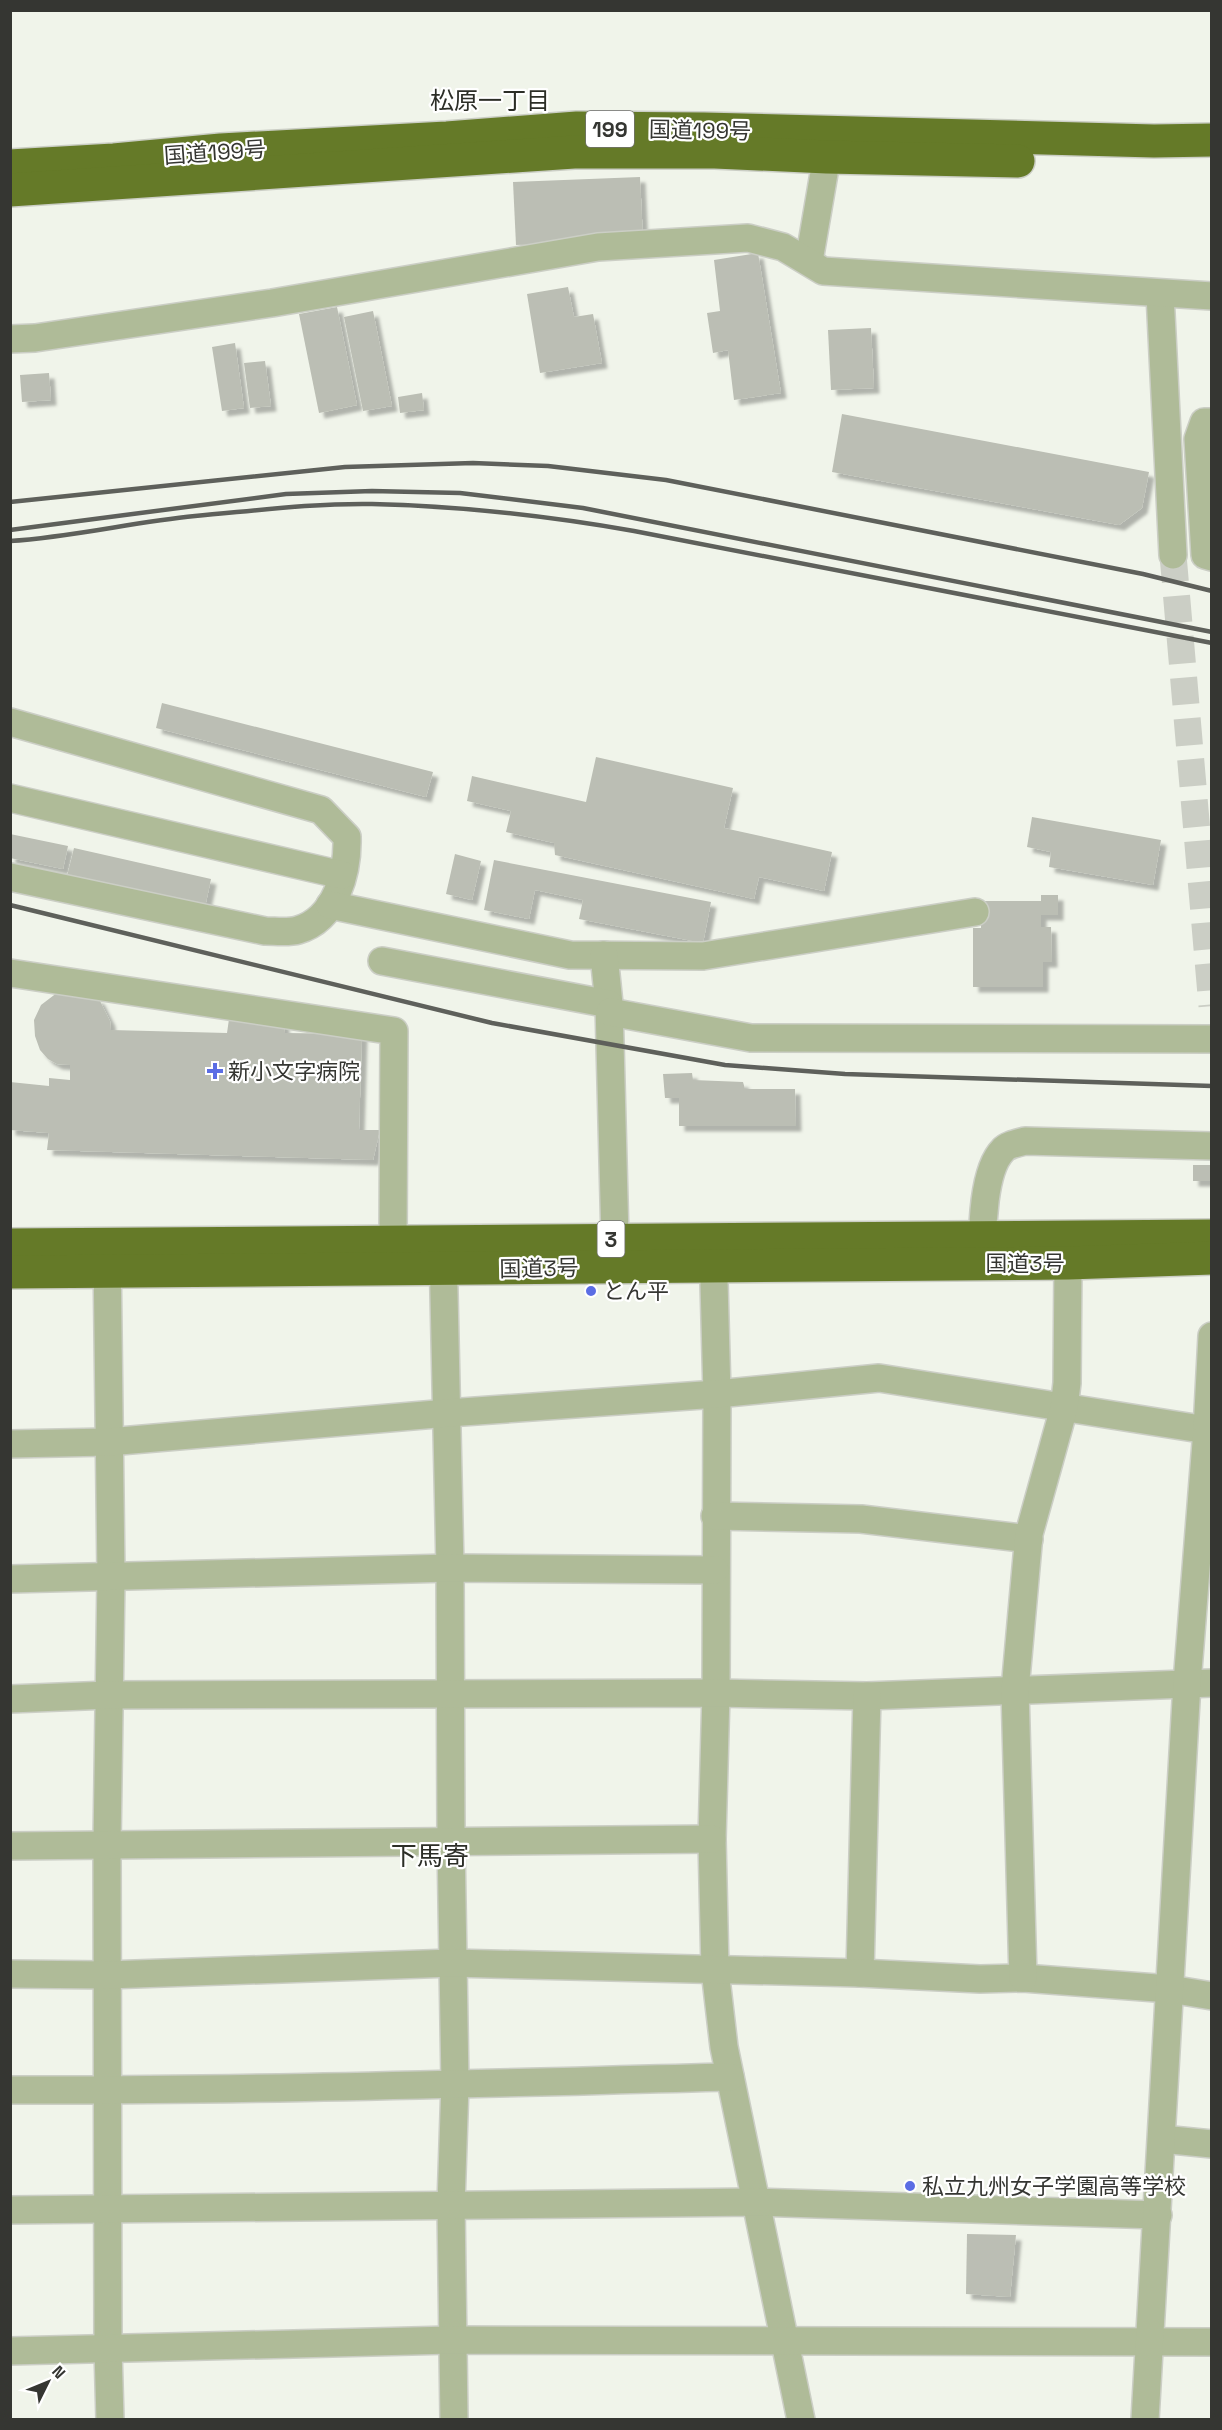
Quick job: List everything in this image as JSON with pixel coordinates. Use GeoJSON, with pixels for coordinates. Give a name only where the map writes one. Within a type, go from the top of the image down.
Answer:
{"type":"FeatureCollection","features":[{"type":"Feature","properties":{"kind":"highway","name":"国道199号"},"geometry":{"type":"LineString","coordinates":[[10,166],[114,160],[221,150],[435,139],[577,128],[829,145],[1212,163]]}},
{"type":"Feature","properties":{"kind":"highway","name":"国道199号"},"geometry":{"type":"LineString","coordinates":[[10,190],[574,152],[715,153],[829,145],[1212,140]]}},
{"type":"Feature","properties":{"kind":"highway","name":"国道3号"},"geometry":{"type":"LineString","coordinates":[[10,1245],[107,1258],[982,1250],[1212,1236]]}},
{"type":"Feature","properties":{"kind":"highway","name":"国道3号"},"geometry":{"type":"LineString","coordinates":[[10,1272],[107,1258],[393,1242],[443,1255],[615,1239],[713,1252]]}},
{"type":"Feature","properties":{"kind":"highway","name":"国道3号"},"geometry":{"type":"LineString","coordinates":[[982,1250],[1068,1263],[1212,1258]]}},
{"type":"Feature","properties":{"kind":"street"},"geometry":{"type":"LineString","coordinates":[[809,261],[829,145]]}},
{"type":"Feature","properties":{"kind":"street"},"geometry":{"type":"LineString","coordinates":[[10,339],[35,338],[272,303],[598,247],[748,238],[783,247],[823,271],[1212,296]]}},
{"type":"Feature","properties":{"kind":"street"},"geometry":{"type":"LineString","coordinates":[[1160,294],[1173,555]]}},
{"type":"Feature","properties":{"kind":"street"},"geometry":{"type":"LineString","coordinates":[[1212,422],[1204,422],[1198,439],[1205,555],[1212,557]]}},
{"type":"Feature","properties":{"kind":"street"},"geometry":{"type":"LineString","coordinates":[[10,722],[321,810],[347,837],[348,855],[336,898],[319,920],[297,931],[265,931],[10,877]]}},
{"type":"Feature","properties":{"kind":"street"},"geometry":{"type":"LineString","coordinates":[[10,798],[342,875]]}},
{"type":"Feature","properties":{"kind":"street"},"geometry":{"type":"LineString","coordinates":[[330,905],[570,955],[703,956],[975,912]]}},
{"type":"Feature","properties":{"kind":"street"},"geometry":{"type":"LineString","coordinates":[[604,955],[609,1008],[615,1239]]}},
{"type":"Feature","properties":{"kind":"street"},"geometry":{"type":"LineString","coordinates":[[382,961],[750,1038],[1212,1039]]}},
{"type":"Feature","properties":{"kind":"street"},"geometry":{"type":"LineString","coordinates":[[10,973],[394,1031],[393,1242]]}},
{"type":"Feature","properties":{"kind":"street"},"geometry":{"type":"LineString","coordinates":[[982,1250],[991,1169],[1004,1148],[1025,1141],[1212,1146]]}},
{"type":"Feature","properties":{"kind":"street"},"geometry":{"type":"LineString","coordinates":[[713,1252],[717,1394],[716,1693],[712,1839],[715,1970],[724,2047],[801,2420]]}},
{"type":"Feature","properties":{"kind":"street"},"geometry":{"type":"LineString","coordinates":[[443,1255],[448,1413],[455,2084],[451,2204],[454,2420]]}},
{"type":"Feature","properties":{"kind":"street"},"geometry":{"type":"LineString","coordinates":[[107,1258],[111,1577],[107,1845],[110,2420]]}},
{"type":"Feature","properties":{"kind":"street"},"geometry":{"type":"LineString","coordinates":[[1023,1978],[1015,1690],[1029,1539],[1064,1408],[1067,1383],[1068,1263]]}},
{"type":"Feature","properties":{"kind":"street"},"geometry":{"type":"LineString","coordinates":[[1145,2420],[1170,1989],[1199,1683],[1212,1336]]}},
{"type":"Feature","properties":{"kind":"street"},"geometry":{"type":"LineString","coordinates":[[10,1444],[108,1442],[448,1413],[717,1394],[879,1378],[1207,1430]]}},
{"type":"Feature","properties":{"kind":"street"},"geometry":{"type":"LineString","coordinates":[[715,1516],[861,1519],[1029,1539]]}},
{"type":"Feature","properties":{"kind":"street"},"geometry":{"type":"LineString","coordinates":[[10,1579],[450,1568],[715,1570]]}},
{"type":"Feature","properties":{"kind":"street"},"geometry":{"type":"LineString","coordinates":[[10,1699],[109,1695],[716,1693],[867,1696],[1199,1683]]}},
{"type":"Feature","properties":{"kind":"street"},"geometry":{"type":"LineString","coordinates":[[860,1972],[867,1696]]}},
{"type":"Feature","properties":{"kind":"street"},"geometry":{"type":"LineString","coordinates":[[10,1846],[712,1839]]}},
{"type":"Feature","properties":{"kind":"street"},"geometry":{"type":"LineString","coordinates":[[16,1974],[107,1975],[452,1963],[860,1972],[980,1979],[1023,1978],[1170,1989],[1212,1996]]}},
{"type":"Feature","properties":{"kind":"street"},"geometry":{"type":"LineString","coordinates":[[10,2090],[455,2084],[730,2077]]}},
{"type":"Feature","properties":{"kind":"street"},"geometry":{"type":"LineString","coordinates":[[1162,2139],[1212,2144]]}},
{"type":"Feature","properties":{"kind":"street"},"geometry":{"type":"LineString","coordinates":[[10,2210],[756,2202],[1158,2215]]}},
{"type":"Feature","properties":{"kind":"street"},"geometry":{"type":"LineString","coordinates":[[10,2351],[452,2340],[1150,2344],[1212,2342]]}},
{"type":"Feature","properties":{"kind":"building"},"geometry":{"type":"Polygon","coordinates":[[[640,177],[643,240],[516,245],[513,182],[640,177]]]}},
{"type":"Feature","properties":{"kind":"building"},"geometry":{"type":"Polygon","coordinates":[[[758,253],[781,393],[734,400],[728,350],[713,353],[707,313],[720,311],[714,260],[758,253]]]}},
{"type":"Feature","properties":{"kind":"building"},"geometry":{"type":"Polygon","coordinates":[[[568,287],[574,317],[593,314],[602,363],[540,373],[527,294],[568,287]]]}},
{"type":"Feature","properties":{"kind":"building"},"geometry":{"type":"Polygon","coordinates":[[[337,307],[357,405],[319,413],[299,314],[337,307]]]}},
{"type":"Feature","properties":{"kind":"building"},"geometry":{"type":"Polygon","coordinates":[[[373,311],[392,406],[363,411],[344,317],[373,311]]]}},
{"type":"Feature","properties":{"kind":"building"},"geometry":{"type":"Polygon","coordinates":[[[871,328],[874,388],[831,390],[828,330],[871,328]]]}},
{"type":"Feature","properties":{"kind":"building"},"geometry":{"type":"Polygon","coordinates":[[[235,343],[244,408],[222,411],[212,347],[235,343]]]}},
{"type":"Feature","properties":{"kind":"building"},"geometry":{"type":"Polygon","coordinates":[[[265,361],[271,406],[250,408],[244,363],[265,361]]]}},
{"type":"Feature","properties":{"kind":"building"},"geometry":{"type":"Polygon","coordinates":[[[49,373],[51,400],[22,402],[20,375],[49,373]]]}},
{"type":"Feature","properties":{"kind":"building"},"geometry":{"type":"Polygon","coordinates":[[[422,393],[424,410],[400,413],[398,397],[422,393]]]}},
{"type":"Feature","properties":{"kind":"building"},"geometry":{"type":"Polygon","coordinates":[[[842,414],[1149,472],[1142,508],[1119,525],[832,472],[842,414]]]}},
{"type":"Feature","properties":{"kind":"building"},"geometry":{"type":"Polygon","coordinates":[[[162,703],[433,772],[426,797],[156,728],[162,703]]]}},
{"type":"Feature","properties":{"kind":"building"},"geometry":{"type":"Polygon","coordinates":[[[596,757],[733,788],[724,828],[832,852],[824,891],[759,877],[754,899],[555,855],[554,843],[506,832],[511,811],[467,801],[472,776],[586,802],[596,757]]]}},
{"type":"Feature","properties":{"kind":"building"},"geometry":{"type":"Polygon","coordinates":[[[1032,817],[1161,840],[1153,885],[1049,867],[1051,852],[1027,847],[1032,817]]]}},
{"type":"Feature","properties":{"kind":"building"},"geometry":{"type":"Polygon","coordinates":[[[10,834],[68,846],[63,869],[10,858],[10,834]]]}},
{"type":"Feature","properties":{"kind":"building"},"geometry":{"type":"Polygon","coordinates":[[[74,848],[211,879],[205,907],[67,876],[74,848]]]}},
{"type":"Feature","properties":{"kind":"building"},"geometry":{"type":"Polygon","coordinates":[[[455,854],[481,861],[472,900],[446,894],[455,854]]]}},
{"type":"Feature","properties":{"kind":"building"},"geometry":{"type":"Polygon","coordinates":[[[494,860],[711,902],[703,943],[579,919],[583,900],[535,890],[529,919],[484,910],[494,860]]]}},
{"type":"Feature","properties":{"kind":"building"},"geometry":{"type":"Polygon","coordinates":[[[1041,895],[1058,895],[1058,915],[1041,915],[1041,927],[1051,927],[1052,962],[1043,962],[1043,987],[973,987],[973,928],[981,928],[981,901],[1041,901],[1041,895]]]}},
{"type":"Feature","properties":{"kind":"building","name":"新小文字病院"},"geometry":{"type":"Polygon","coordinates":[[[62,989],[99,999],[110,1021],[111,1030],[227,1033],[231,1005],[281,1006],[285,1033],[362,1034],[359,1130],[380,1130],[373,1160],[47,1150],[49,1133],[10,1130],[10,1082],[49,1086],[49,1078],[70,1080],[70,1065],[57,1064],[48,1059],[40,1050],[35,1036],[34,1020],[41,1005],[62,989]]]}},
{"type":"Feature","properties":{"kind":"building"},"geometry":{"type":"Polygon","coordinates":[[[692,1073],[693,1080],[743,1082],[745,1089],[795,1089],[796,1126],[679,1126],[679,1098],[665,1098],[663,1074],[692,1073]]]}},
{"type":"Feature","properties":{"kind":"building"},"geometry":{"type":"Polygon","coordinates":[[[1193,1165],[1212,1165],[1212,1181],[1193,1181],[1193,1165]]]}},
{"type":"Feature","properties":{"kind":"building"},"geometry":{"type":"Polygon","coordinates":[[[967,2234],[1016,2235],[1010,2297],[966,2294],[967,2234]]]}},
{"type":"Feature","properties":{"kind":"tunnel"},"geometry":{"type":"LineString","coordinates":[[1173,555],[1212,1006]]}},
{"type":"Feature","properties":{"kind":"railway"},"geometry":{"type":"LineString","coordinates":[[10,502],[345,467],[473,463],[548,466],[666,480],[1143,574],[1212,591]]}},
{"type":"Feature","properties":{"kind":"railway"},"geometry":{"type":"LineString","coordinates":[[10,530],[286,494],[372,491],[460,493],[583,508],[1212,632]]}},
{"type":"Feature","properties":{"kind":"railway"},"geometry":{"type":"LineString","coordinates":[[10,541],[172,519],[306,506],[372,504],[471,509],[537,516],[634,531],[1212,643]]}},
{"type":"Feature","properties":{"kind":"railway"},"geometry":{"type":"LineString","coordinates":[[10,905],[492,1023],[725,1065],[845,1074],[1212,1086]]}},
{"type":"Feature","properties":{"kind":"place","name":"新小文字病院"},"geometry":{"type":"Point","coordinates":[215,1071]}},
{"type":"Feature","properties":{"kind":"place","name":"とん平"},"geometry":{"type":"Point","coordinates":[591,1291]}},
{"type":"Feature","properties":{"kind":"place","name":"私立九州女子学園高等学校"},"geometry":{"type":"Point","coordinates":[910,2186]}},
{"type":"Feature","properties":{"kind":"district","name":"松原一丁目"},"geometry":{"type":"Point","coordinates":[490,100]}},
{"type":"Feature","properties":{"kind":"district","name":"下馬寄"},"geometry":{"type":"Point","coordinates":[430,1856]}}]}
